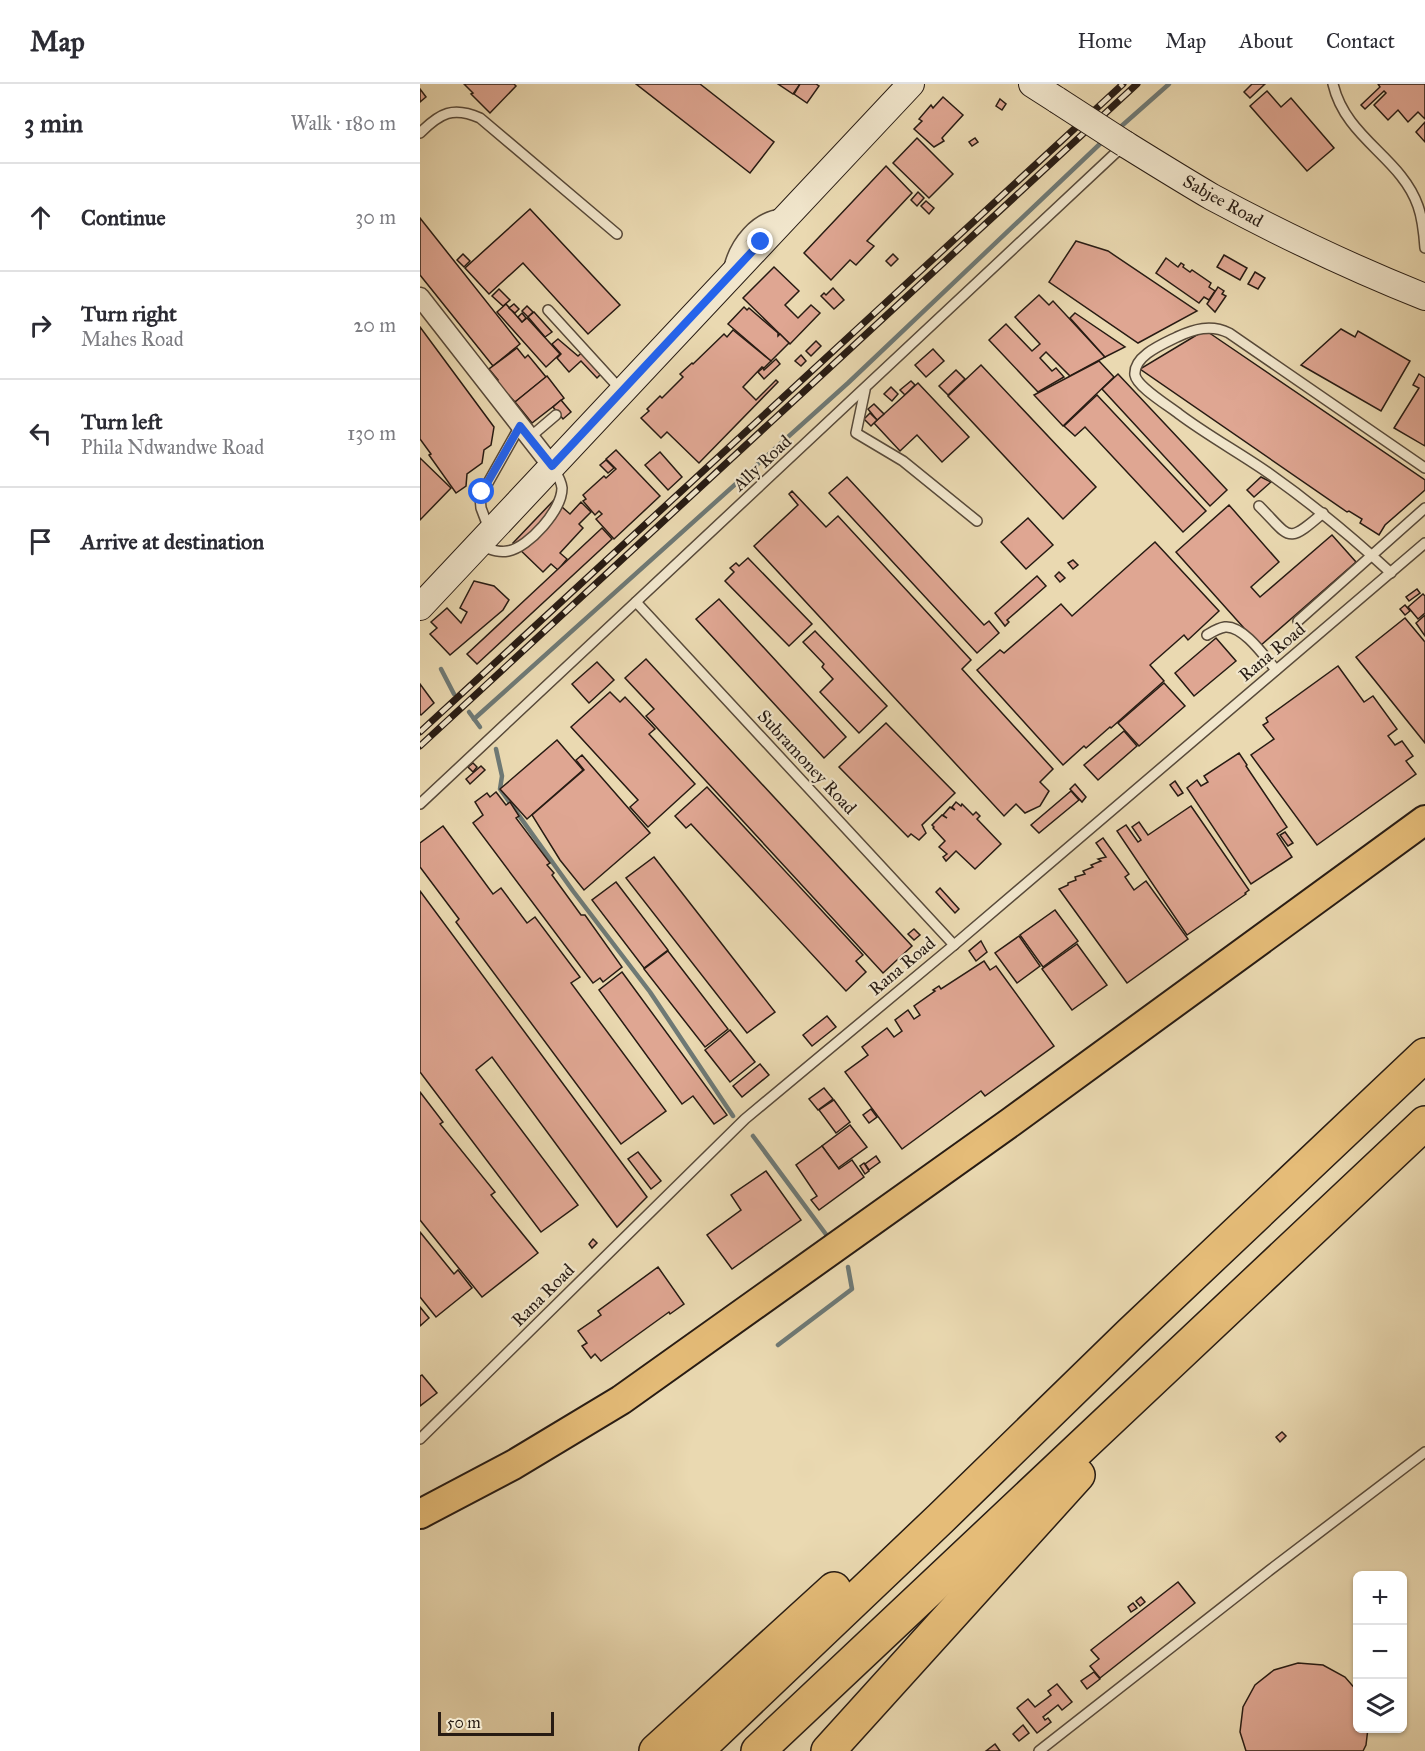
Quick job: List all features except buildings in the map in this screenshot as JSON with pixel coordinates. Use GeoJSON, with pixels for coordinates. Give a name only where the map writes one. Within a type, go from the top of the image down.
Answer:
{"type":"FeatureCollection","features":[{"type":"Feature","properties":{"kind":"highway"},"geometry":{"type":"LineString","coordinates":[[696,1751],[1130,1334],[1425,1055]]}},
{"type":"Feature","properties":{"kind":"highway"},"geometry":{"type":"LineString","coordinates":[[758,1751],[1425,1123]]}},
{"type":"Feature","properties":{"kind":"highway"},"geometry":{"type":"LineString","coordinates":[[656,1751],[912,1518],[1130,1334]]}},
{"type":"Feature","properties":{"kind":"highway"},"geometry":{"type":"LineString","coordinates":[[828,1751],[1111,1440],[1181,1351]]}},
{"type":"Feature","properties":{"kind":"main road"},"geometry":{"type":"LineString","coordinates":[[420,1514],[513,1465],[621,1400],[1020,1115],[1425,820]]}},
{"type":"Feature","properties":{"kind":"street"},"geometry":{"type":"LineString","coordinates":[[420,607],[911,84]]}},
{"type":"Feature","properties":{"kind":"street","name":"Sabjee Road"},"geometry":{"type":"LineString","coordinates":[[1034,85],[1125,144],[1210,195],[1350,266],[1425,297]]}},
{"type":"Feature","properties":{"kind":"street"},"geometry":{"type":"LineString","coordinates":[[420,297],[552,466]]}},
{"type":"Feature","properties":{"kind":"lane"},"geometry":{"type":"LineString","coordinates":[[1333,84],[1337,99],[1350,121],[1392,166],[1411,192],[1424,230],[1425,248]]}},
{"type":"Feature","properties":{"kind":"lane"},"geometry":{"type":"LineString","coordinates":[[420,133],[435,120],[451,112],[464,112],[480,118],[617,234]]}},
{"type":"Feature","properties":{"kind":"lane","name":"Ally Road"},"geometry":{"type":"LineString","coordinates":[[420,804],[865,390],[1125,144]]}},
{"type":"Feature","properties":{"kind":"lane"},"geometry":{"type":"LineString","coordinates":[[548,310],[622,392]]}},
{"type":"Feature","properties":{"kind":"lane"},"geometry":{"type":"LineString","coordinates":[[1391,573],[1323,513],[1156,397],[1136,378],[1138,362],[1164,344],[1189,331],[1207,327],[1224,330],[1425,468]]}},
{"type":"Feature","properties":{"kind":"lane"},"geometry":{"type":"LineString","coordinates":[[865,390],[856,433],[903,461],[977,521]]}},
{"type":"Feature","properties":{"kind":"lane"},"geometry":{"type":"LineString","coordinates":[[552,466],[560,479],[561,497],[557,507],[525,542],[510,551],[494,551],[484,538],[480,497],[525,432],[556,415]]}},
{"type":"Feature","properties":{"kind":"lane"},"geometry":{"type":"LineString","coordinates":[[1259,506],[1285,532],[1291,535],[1300,533],[1323,513]]}},
{"type":"Feature","properties":{"kind":"lane"},"geometry":{"type":"LineString","coordinates":[[1298,621],[1425,508]]}},
{"type":"Feature","properties":{"kind":"lane","name":"Rana Road"},"geometry":{"type":"LineString","coordinates":[[421,1438],[745,1119],[954,945],[1425,543]]}},
{"type":"Feature","properties":{"kind":"lane","name":"Subramoney Road"},"geometry":{"type":"LineString","coordinates":[[636,602],[954,945]]}},
{"type":"Feature","properties":{"kind":"lane"},"geometry":{"type":"LineString","coordinates":[[1207,635],[1221,628],[1235,629],[1244,635],[1276,670]]}},
{"type":"Feature","properties":{"kind":"lane"},"geometry":{"type":"LineString","coordinates":[[1039,1751],[1425,1452]]}},
{"type":"Feature","properties":{"kind":"waterway"},"geometry":{"type":"LineString","coordinates":[[1117,130],[1169,84]]}},
{"type":"Feature","properties":{"kind":"waterway"},"geometry":{"type":"LineString","coordinates":[[474,719],[848,383],[1103,141]]}},
{"type":"Feature","properties":{"kind":"waterway"},"geometry":{"type":"LineString","coordinates":[[441,669],[454,694]]}},
{"type":"Feature","properties":{"kind":"waterway"},"geometry":{"type":"LineString","coordinates":[[469,712],[480,727]]}},
{"type":"Feature","properties":{"kind":"waterway"},"geometry":{"type":"LineString","coordinates":[[496,749],[502,776],[500,789],[573,891],[650,992],[733,1116]]}},
{"type":"Feature","properties":{"kind":"waterway"},"geometry":{"type":"LineString","coordinates":[[753,1136],[828,1237]]}},
{"type":"Feature","properties":{"kind":"waterway"},"geometry":{"type":"LineString","coordinates":[[778,1345],[852,1289],[848,1267]]}},
{"type":"Feature","properties":{"kind":"railway"},"geometry":{"type":"LineString","coordinates":[[420,732],[1123,84]]}},
{"type":"Feature","properties":{"kind":"railway"},"geometry":{"type":"LineString","coordinates":[[420,746],[1137,84]]}},
{"type":"Feature","properties":{"kind":"route"},"geometry":{"type":"LineString","coordinates":[[482,492],[520,426],[552,466],[761,242]]}}]}
